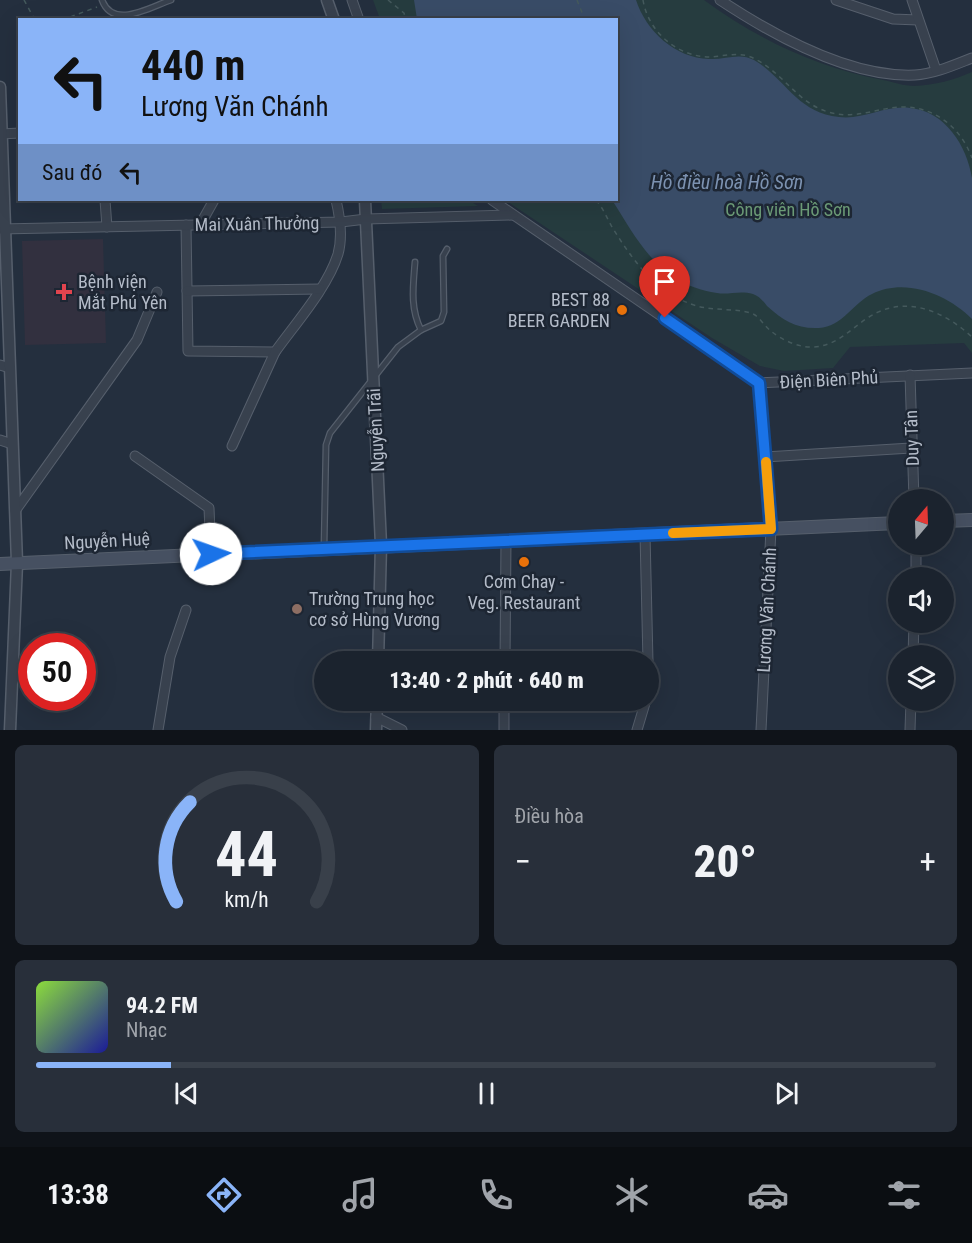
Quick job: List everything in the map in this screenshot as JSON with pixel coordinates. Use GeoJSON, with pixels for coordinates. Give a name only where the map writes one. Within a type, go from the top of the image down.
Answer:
{"type":"FeatureCollection","features":[{"type":"Feature","properties":{"kind":"main road"},"geometry":{"type":"LineString","coordinates":[[954,521],[972,520]]}},
{"type":"Feature","properties":{"kind":"main road","name":"Nguyễn Huệ"},"geometry":{"type":"LineString","coordinates":[[0,564],[888,523]]}},
{"type":"Feature","properties":{"kind":"street"},"geometry":{"type":"LineString","coordinates":[[327,0],[333,18]]}},
{"type":"Feature","properties":{"kind":"street"},"geometry":{"type":"LineString","coordinates":[[352,0],[358,18]]}},
{"type":"Feature","properties":{"kind":"street"},"geometry":{"type":"LineString","coordinates":[[720,0],[749,19],[814,51],[863,70],[915,75],[972,58]]}},
{"type":"Feature","properties":{"kind":"street"},"geometry":{"type":"LineString","coordinates":[[836,0],[893,19],[918,20]]}},
{"type":"Feature","properties":{"kind":"street"},"geometry":{"type":"LineString","coordinates":[[912,0],[936,70]]}},
{"type":"Feature","properties":{"kind":"street"},"geometry":{"type":"LineString","coordinates":[[0,87],[5,367],[12,444],[17,563],[10,730]]}},
{"type":"Feature","properties":{"kind":"street"},"geometry":{"type":"LineString","coordinates":[[1,134],[18,133]]}},
{"type":"Feature","properties":{"kind":"street"},"geometry":{"type":"LineString","coordinates":[[105,201],[107,227]]}},
{"type":"Feature","properties":{"kind":"street"},"geometry":{"type":"LineString","coordinates":[[200,225],[213,201]]}},
{"type":"Feature","properties":{"kind":"street"},"geometry":{"type":"LineString","coordinates":[[232,446],[275,352],[320,289],[338,255],[341,222],[336,201]]}},
{"type":"Feature","properties":{"kind":"street","name":"Nguyễn Trãi"},"geometry":{"type":"LineString","coordinates":[[365,201],[381,545],[378,651]]}},
{"type":"Feature","properties":{"kind":"street","name":"Điện Biên Phủ"},"geometry":{"type":"LineString","coordinates":[[493,201],[759,383],[972,373]]}},
{"type":"Feature","properties":{"kind":"street","name":"Mai Xuân Thưởng"},"geometry":{"type":"LineString","coordinates":[[2,229],[341,222],[366,219],[514,215]]}},
{"type":"Feature","properties":{"kind":"street"},"geometry":{"type":"LineString","coordinates":[[186,225],[188,351],[275,352]]}},
{"type":"Feature","properties":{"kind":"street"},"geometry":{"type":"LineString","coordinates":[[187,291],[320,289]]}},
{"type":"Feature","properties":{"kind":"street"},"geometry":{"type":"LineString","coordinates":[[15,511],[137,340],[157,292]]}},
{"type":"Feature","properties":{"kind":"street","name":"Duy Tân"},"geometry":{"type":"LineString","coordinates":[[910,375],[913,489]]}},
{"type":"Feature","properties":{"kind":"street","name":"Lương Văn Chánh"},"geometry":{"type":"LineString","coordinates":[[759,383],[771,529],[761,730]]}},
{"type":"Feature","properties":{"kind":"street"},"geometry":{"type":"LineString","coordinates":[[0,440],[12,444]]}},
{"type":"Feature","properties":{"kind":"street"},"geometry":{"type":"LineString","coordinates":[[765,457],[911,448]]}},
{"type":"Feature","properties":{"kind":"street"},"geometry":{"type":"LineString","coordinates":[[135,456],[209,508],[211,554]]}},
{"type":"Feature","properties":{"kind":"street"},"geometry":{"type":"LineString","coordinates":[[645,534],[648,651]]}},
{"type":"Feature","properties":{"kind":"street"},"geometry":{"type":"LineString","coordinates":[[505,651],[506,540]]}},
{"type":"Feature","properties":{"kind":"street"},"geometry":{"type":"LineString","coordinates":[[158,730],[170,657],[186,610]]}},
{"type":"Feature","properties":{"kind":"street"},"geometry":{"type":"LineString","coordinates":[[376,711],[376,730]]}},
{"type":"Feature","properties":{"kind":"street"},"geometry":{"type":"LineString","coordinates":[[504,711],[504,730]]}},
{"type":"Feature","properties":{"kind":"street"},"geometry":{"type":"LineString","coordinates":[[637,730],[643,711]]}},
{"type":"Feature","properties":{"kind":"street"},"geometry":{"type":"LineString","coordinates":[[910,730],[911,711]]}},
{"type":"Feature","properties":{"kind":"street"},"geometry":{"type":"LineString","coordinates":[[376,717],[402,730]]}},
{"type":"Feature","properties":{"kind":"lane"},"geometry":{"type":"LineString","coordinates":[[103,2],[117,16],[127,15],[171,0]]}},
{"type":"Feature","properties":{"kind":"lane"},"geometry":{"type":"LineString","coordinates":[[324,548],[326,446],[339,419],[398,347],[421,330],[436,326],[444,312],[443,256],[447,249]]}},
{"type":"Feature","properties":{"kind":"lane"},"geometry":{"type":"LineString","coordinates":[[415,262],[412,302],[421,330]]}},
{"type":"Feature","properties":{"kind":"path"},"geometry":{"type":"LineString","coordinates":[[24,0],[34,18]]}},
{"type":"Feature","properties":{"kind":"path"},"geometry":{"type":"LineString","coordinates":[[388,0],[404,13],[405,18]]}},
{"type":"Feature","properties":{"kind":"path"},"geometry":{"type":"LineString","coordinates":[[577,0],[584,18]]}},
{"type":"Feature","properties":{"kind":"path"},"geometry":{"type":"LineString","coordinates":[[642,0],[649,21],[661,36],[678,49],[705,56],[733,54],[752,57],[772,68],[805,102],[834,114],[851,115],[892,107],[920,108],[938,115],[950,124],[961,136],[972,158]]}},
{"type":"Feature","properties":{"kind":"path"},"geometry":{"type":"LineString","coordinates":[[67,18],[103,2]]}},
{"type":"Feature","properties":{"kind":"path"},"geometry":{"type":"LineString","coordinates":[[597,201],[626,248],[661,290],[696,306],[719,311],[745,311],[754,315],[772,332],[787,340],[810,347],[825,346],[839,340],[879,312],[906,307],[936,311],[955,321],[972,337]]}},
{"type":"Feature","properties":{"kind":"shaded area","name":"Bệnh viện Mắt Phú Yên"},"geometry":{"type":"Polygon","coordinates":[[[103,239],[106,343],[25,345],[22,241],[103,239]]]}},
{"type":"Feature","properties":{"kind":"green space","name":"Hồ điều hoà Hồ Sơn"},"geometry":{"type":"Polygon","coordinates":[[[373,0],[704,0],[745,27],[789,50],[859,75],[914,86],[944,82],[972,72],[972,353],[964,343],[850,347],[833,368],[784,371],[760,366],[712,338],[506,201],[618,201],[618,18],[380,18],[373,0]]]}},
{"type":"Feature","properties":{"kind":"green space"},"geometry":{"type":"Polygon","coordinates":[[[381,201],[470,201],[478,206],[382,209],[381,201]]]}},
{"type":"Feature","properties":{"kind":"water","name":"Hồ điều hoà Hồ Sơn"},"geometry":{"type":"Polygon","coordinates":[[[414,0],[636,0],[647,22],[664,41],[674,48],[685,54],[709,59],[743,57],[754,60],[802,102],[825,114],[848,117],[910,108],[934,116],[944,123],[959,143],[972,178],[972,319],[939,296],[926,291],[899,287],[872,294],[841,319],[827,327],[804,327],[785,320],[753,294],[717,293],[680,281],[653,260],[613,201],[618,201],[618,18],[417,18],[414,0]]]}},
{"type":"Feature","properties":{"kind":"slow traffic"},"geometry":{"type":"LineString","coordinates":[[673,533],[771,529],[766,462]]}},
{"type":"Feature","properties":{"kind":"place","name":"Bệnh viện Mắt Phú Yên"},"geometry":{"type":"Point","coordinates":[64,292]}},
{"type":"Feature","properties":{"kind":"place","name":"BEST 88 BEER GARDEN"},"geometry":{"type":"Point","coordinates":[622,310]}},
{"type":"Feature","properties":{"kind":"place","name":"Cơm Chay - Veg. Restaurant"},"geometry":{"type":"Point","coordinates":[524,562]}},
{"type":"Feature","properties":{"kind":"place","name":"Trường Trung học cơ sở Hùng Vương"},"geometry":{"type":"Point","coordinates":[297,609]}},
{"type":"Feature","properties":{"kind":"route"},"geometry":{"type":"LineString","coordinates":[[211,554],[771,529],[759,383],[665,318]]}},
{"type":"Feature","properties":{"kind":"park label","name":"Công viên Hồ Sơn"},"geometry":{"type":"Point","coordinates":[788,210]}}]}
